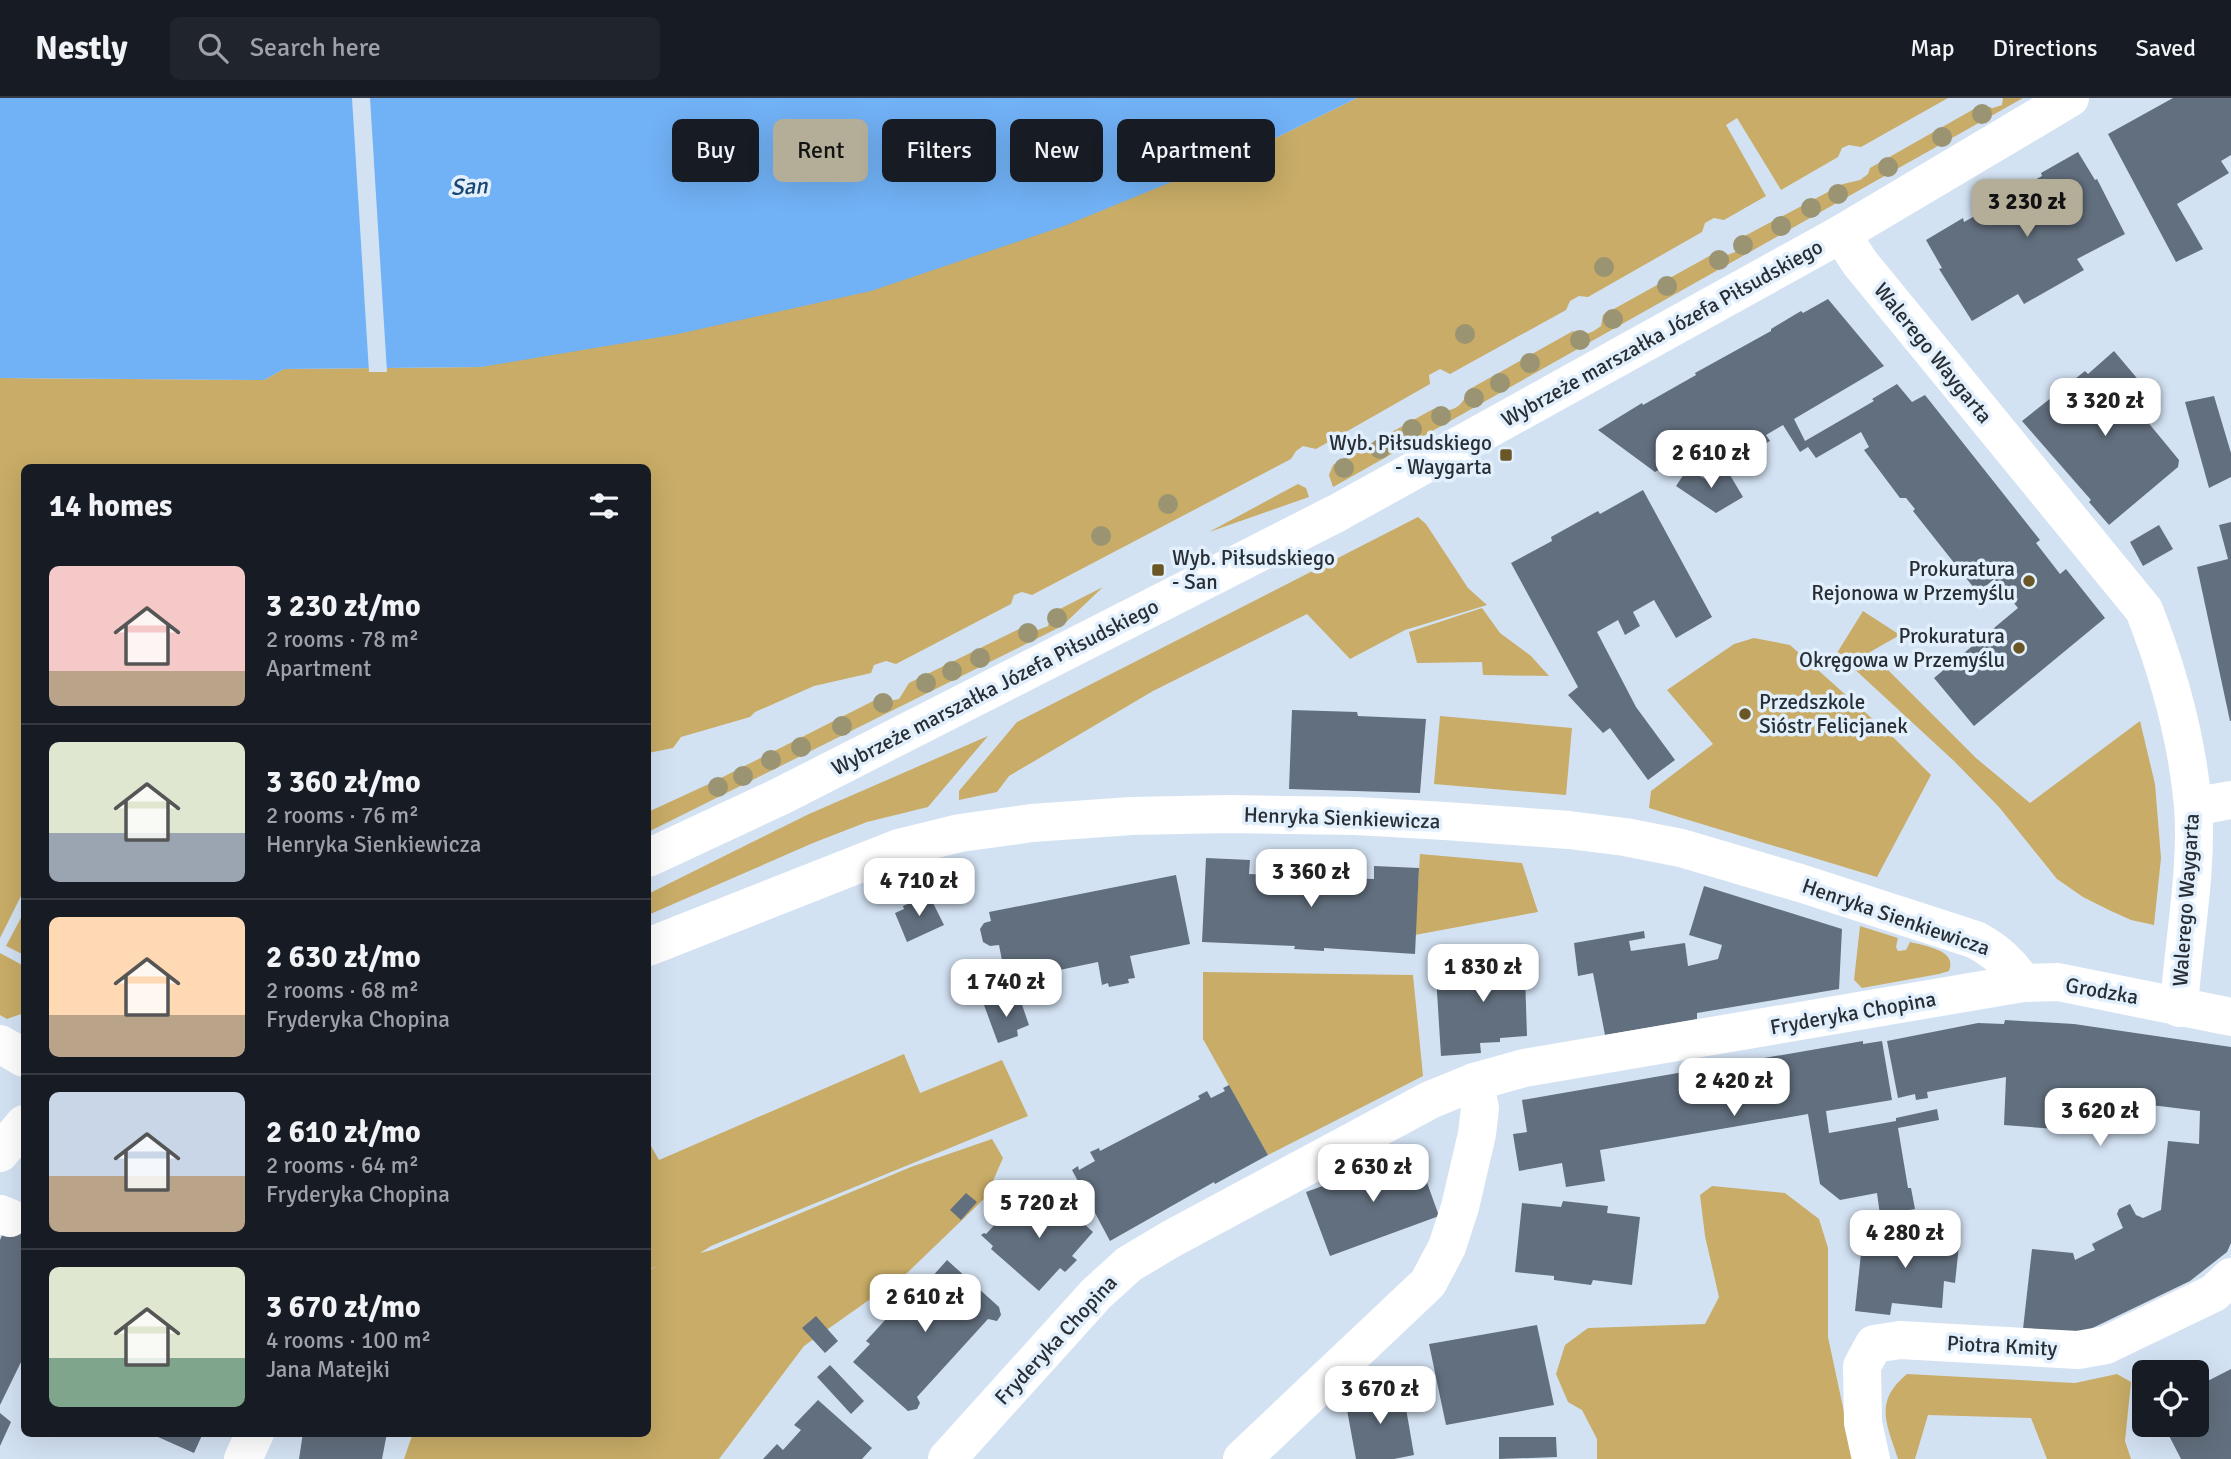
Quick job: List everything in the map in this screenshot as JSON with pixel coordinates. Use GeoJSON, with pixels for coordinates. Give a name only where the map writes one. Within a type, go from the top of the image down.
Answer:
{"type":"FeatureCollection","features":[{"type":"Feature","properties":{"kind":"street","name":"Wybrzeże marszałka Józefa Piłsudskiego"},"geometry":{"type":"LineString","coordinates":[[651,857],[794,790],[1337,513],[1841,234],[2070,98]]}},
{"type":"Feature","properties":{"kind":"street","name":"Walerego Waygarta"},"geometry":{"type":"LineString","coordinates":[[1841,234],[1860,263],[2144,610],[2162,656],[2193,807],[2192,856],[2179,1008]]}},
{"type":"Feature","properties":{"kind":"street"},"geometry":{"type":"LineString","coordinates":[[2193,807],[2231,800]]}},
{"type":"Feature","properties":{"kind":"street","name":"Henryka Sienkiewicza"},"geometry":{"type":"LineString","coordinates":[[651,946],[899,848],[960,833],[1032,823],[1130,816],[1356,816],[1569,830],[1681,848],[1976,940],[1998,952],[2012,965],[2024,983]]}},
{"type":"Feature","properties":{"kind":"street","name":"Grodzka"},"geometry":{"type":"LineString","coordinates":[[1971,993],[2024,983],[2058,982],[2231,1017]]}},
{"type":"Feature","properties":{"kind":"street","name":"Fryderyka Chopina"},"geometry":{"type":"LineString","coordinates":[[947,1459],[1096,1294],[1129,1264],[1430,1100],[1474,1082],[1524,1068],[1971,993]]}},
{"type":"Feature","properties":{"kind":"street"},"geometry":{"type":"LineString","coordinates":[[0,1044],[21,1056]]}},
{"type":"Feature","properties":{"kind":"street"},"geometry":{"type":"LineString","coordinates":[[1242,1459],[1428,1283],[1447,1247],[1460,1208],[1477,1134],[1480,1108],[1474,1082]]}},
{"type":"Feature","properties":{"kind":"street"},"geometry":{"type":"LineString","coordinates":[[0,1153],[21,1128]]}},
{"type":"Feature","properties":{"kind":"street","name":"Piotra Kmity"},"geometry":{"type":"LineString","coordinates":[[1871,1459],[1863,1423],[1862,1366],[1874,1344],[1900,1340],[2078,1350],[2106,1345],[2214,1293],[2231,1277]]}},
{"type":"Feature","properties":{"kind":"street"},"geometry":{"type":"LineString","coordinates":[[243,1459],[253,1437]]}},
{"type":"Feature","properties":{"kind":"shaded area"},"geometry":{"type":"Polygon","coordinates":[[[1357,98],[1948,98],[1861,147],[1849,145],[1842,148],[1838,157],[1781,190],[1737,118],[1726,125],[1766,196],[1724,220],[1714,218],[1705,223],[1702,232],[1588,297],[1579,296],[1570,301],[1566,310],[1450,374],[1440,369],[1429,375],[1430,384],[1316,449],[1303,446],[1291,459],[1032,595],[1022,592],[1014,595],[1011,604],[896,664],[886,661],[874,665],[871,673],[814,686],[755,712],[750,717],[681,737],[673,748],[651,752],[651,464],[21,464],[21,896],[0,938],[0,378],[264,380],[284,369],[481,367],[1134,182],[1275,182],[1275,138],[1357,98]]]}},
{"type":"Feature","properties":{"kind":"shaded area"},"geometry":{"type":"Polygon","coordinates":[[[2003,98],[2023,98],[1333,487],[1329,475],[1333,465],[1433,409],[1455,408],[1463,402],[1468,390],[1573,331],[1585,334],[1594,331],[1601,326],[1603,315],[1713,254],[1725,256],[1735,252],[1739,239],[1843,184],[1860,180],[1868,174],[1870,168],[1981,105],[1993,108],[2002,105],[2003,98]]]}},
{"type":"Feature","properties":{"kind":"shaded area"},"geometry":{"type":"Polygon","coordinates":[[[1298,484],[1306,488],[1309,497],[1209,532],[1298,484]]]}},
{"type":"Feature","properties":{"kind":"shaded area"},"geometry":{"type":"Polygon","coordinates":[[[1418,517],[1426,524],[1468,588],[1487,605],[1405,630],[1350,659],[1307,614],[1153,691],[1009,776],[997,792],[959,800],[959,791],[1017,722],[1418,517]]]}},
{"type":"Feature","properties":{"kind":"shaded area"},"geometry":{"type":"Polygon","coordinates":[[[1103,587],[1062,626],[651,831],[651,811],[881,697],[889,701],[899,699],[909,683],[1021,628],[1035,631],[1048,626],[1052,613],[1103,587]]]}},
{"type":"Feature","properties":{"kind":"shaded area"},"geometry":{"type":"Polygon","coordinates":[[[1482,608],[1500,633],[1531,656],[1549,676],[1483,675],[1482,662],[1417,663],[1409,632],[1482,608]]]}},
{"type":"Feature","properties":{"kind":"shaded area"},"geometry":{"type":"Polygon","coordinates":[[[1863,611],[1900,635],[1870,652],[1976,758],[2030,803],[2140,721],[2155,784],[2161,858],[2154,925],[2131,920],[2111,911],[2083,897],[2057,879],[1999,807],[1954,761],[1837,653],[1863,611]]]}},
{"type":"Feature","properties":{"kind":"shaded area"},"geometry":{"type":"Polygon","coordinates":[[[1754,638],[1790,645],[1931,775],[1877,877],[1649,808],[1651,791],[1713,744],[1667,690],[1734,644],[1754,638]]]}},
{"type":"Feature","properties":{"kind":"shaded area"},"geometry":{"type":"Polygon","coordinates":[[[1440,716],[1572,728],[1566,795],[1434,784],[1440,716]]]}},
{"type":"Feature","properties":{"kind":"shaded area"},"geometry":{"type":"Polygon","coordinates":[[[988,736],[928,807],[867,822],[651,914],[651,893],[809,814],[988,736]]]}},
{"type":"Feature","properties":{"kind":"shaded area"},"geometry":{"type":"Polygon","coordinates":[[[1420,854],[1522,863],[1538,912],[1415,935],[1420,854]]]}},
{"type":"Feature","properties":{"kind":"shaded area"},"geometry":{"type":"Polygon","coordinates":[[[21,918],[21,954],[6,946],[21,918]]]}},
{"type":"Feature","properties":{"kind":"shaded area"},"geometry":{"type":"Polygon","coordinates":[[[1860,926],[1898,938],[1898,951],[1906,950],[1910,942],[1938,950],[1949,958],[1949,971],[1862,988],[1854,980],[1860,926]]]}},
{"type":"Feature","properties":{"kind":"shaded area"},"geometry":{"type":"Polygon","coordinates":[[[0,953],[21,964],[21,1014],[7,1019],[0,1015],[0,953]]]}},
{"type":"Feature","properties":{"kind":"shaded area"},"geometry":{"type":"Polygon","coordinates":[[[1203,972],[1413,975],[1423,1076],[1268,1155],[1203,1039],[1203,972]]]}},
{"type":"Feature","properties":{"kind":"shaded area"},"geometry":{"type":"Polygon","coordinates":[[[904,1054],[920,1093],[1002,1060],[1028,1116],[711,1246],[700,1253],[911,1167],[992,1139],[1003,1158],[986,1197],[907,1273],[804,1346],[719,1459],[404,1459],[412,1437],[651,1437],[651,1269],[656,1267],[651,1268],[651,1146],[659,1160],[904,1054]]]}},
{"type":"Feature","properties":{"kind":"shaded area"},"geometry":{"type":"Polygon","coordinates":[[[1712,1186],[1785,1193],[1819,1219],[1828,1248],[1828,1337],[1854,1459],[1597,1459],[1597,1439],[1582,1410],[1568,1402],[1556,1374],[1565,1345],[1588,1328],[1705,1324],[1719,1297],[1705,1236],[1700,1195],[1712,1186]]]}},
{"type":"Feature","properties":{"kind":"shaded area"},"geometry":{"type":"Polygon","coordinates":[[[1907,1374],[2075,1383],[2117,1374],[2131,1382],[2125,1441],[2131,1459],[2047,1459],[2031,1418],[1928,1415],[1915,1459],[1898,1459],[1887,1424],[1886,1404],[1896,1384],[1907,1374]]]}},
{"type":"Feature","properties":{"kind":"water","name":"San"},"geometry":{"type":"Polygon","coordinates":[[[0,98],[1357,98],[1275,138],[1275,119],[1117,119],[1117,182],[1171,182],[1064,226],[871,291],[678,334],[481,367],[284,369],[264,380],[0,378],[0,98]]]}},
{"type":"Feature","properties":{"kind":"pier"},"geometry":{"type":"Polygon","coordinates":[[[352,98],[370,98],[387,372],[369,372],[352,98]]]}},
{"type":"Feature","properties":{"kind":"building"},"geometry":{"type":"Polygon","coordinates":[[[2173,98],[2231,98],[2231,155],[2221,161],[2229,173],[2177,204],[2203,249],[2176,262],[2108,134],[2173,98]]]}},
{"type":"Feature","properties":{"kind":"building"},"geometry":{"type":"Polygon","coordinates":[[[2078,152],[2095,180],[2097,179],[2125,234],[2077,259],[2084,270],[2024,304],[2018,294],[1972,321],[1939,269],[1942,268],[1926,240],[1963,218],[1964,222],[1991,207],[1990,204],[2042,176],[2041,173],[2078,152]]]}},
{"type":"Feature","properties":{"kind":"building"},"geometry":{"type":"Polygon","coordinates":[[[1828,299],[1884,366],[1794,419],[1805,441],[1874,401],[1872,399],[1897,384],[1912,402],[1925,395],[2040,540],[2036,543],[2060,574],[2066,569],[2105,618],[1974,726],[1934,678],[2018,608],[1994,579],[1978,593],[1913,511],[1915,509],[1906,498],[1900,498],[1864,450],[1869,447],[1861,432],[1816,458],[1808,447],[1800,452],[1783,425],[1766,435],[1770,441],[1754,450],[1751,444],[1716,465],[1703,444],[1655,472],[1598,430],[1696,375],[1695,373],[1771,331],[1801,311],[1803,313],[1828,299]]]}},
{"type":"Feature","properties":{"kind":"building"},"geometry":{"type":"Polygon","coordinates":[[[2114,351],[2152,396],[2149,400],[2151,401],[2137,409],[2179,460],[2178,467],[2109,525],[2089,502],[2091,500],[2022,421],[2085,371],[2088,374],[2114,351]]]}},
{"type":"Feature","properties":{"kind":"building"},"geometry":{"type":"Polygon","coordinates":[[[2214,396],[2231,453],[2231,477],[2209,488],[2185,402],[2214,396]]]}},
{"type":"Feature","properties":{"kind":"building"},"geometry":{"type":"Polygon","coordinates":[[[1727,470],[1743,497],[1716,513],[1676,486],[1689,471],[1708,480],[1727,470]]]}},
{"type":"Feature","properties":{"kind":"building"},"geometry":{"type":"Polygon","coordinates":[[[1643,490],[1712,617],[1676,638],[1654,600],[1633,612],[1640,626],[1625,635],[1618,620],[1597,632],[1636,707],[1675,760],[1648,780],[1610,728],[1603,733],[1568,695],[1578,687],[1511,563],[1552,541],[1551,537],[1598,511],[1600,514],[1643,490]]]}},
{"type":"Feature","properties":{"kind":"building"},"geometry":{"type":"Polygon","coordinates":[[[2231,522],[2230,721],[2197,567],[2228,559],[2219,525],[2231,522]]]}},
{"type":"Feature","properties":{"kind":"building"},"geometry":{"type":"Polygon","coordinates":[[[2159,525],[2173,549],[2143,566],[2130,542],[2159,525]]]}},
{"type":"Feature","properties":{"kind":"building"},"geometry":{"type":"Polygon","coordinates":[[[1292,710],[1357,712],[1358,716],[1426,719],[1420,793],[1289,789],[1292,710]]]}},
{"type":"Feature","properties":{"kind":"building"},"geometry":{"type":"Polygon","coordinates":[[[1206,858],[1250,860],[1249,874],[1297,876],[1297,873],[1326,875],[1326,878],[1374,879],[1374,866],[1419,868],[1415,954],[1324,948],[1324,951],[1294,949],[1295,946],[1202,942],[1206,858]]]}},
{"type":"Feature","properties":{"kind":"building"},"geometry":{"type":"Polygon","coordinates":[[[1176,875],[1190,944],[1130,956],[1135,978],[1128,979],[1129,983],[1109,987],[1108,983],[1102,985],[1098,962],[1006,981],[999,945],[990,946],[983,942],[980,929],[984,923],[991,921],[989,912],[1176,875]]]}},
{"type":"Feature","properties":{"kind":"building"},"geometry":{"type":"Polygon","coordinates":[[[1704,886],[1842,929],[1839,989],[1697,1013],[1697,1019],[1605,1035],[1593,973],[1578,976],[1574,943],[1644,931],[1645,938],[1629,941],[1631,951],[1685,943],[1688,966],[1718,959],[1722,945],[1689,935],[1704,886]]]}},
{"type":"Feature","properties":{"kind":"building"},"geometry":{"type":"Polygon","coordinates":[[[929,895],[944,925],[907,942],[895,913],[904,909],[903,906],[929,895]]]}},
{"type":"Feature","properties":{"kind":"building"},"geometry":{"type":"Polygon","coordinates":[[[1524,945],[1527,1036],[1480,1043],[1481,1053],[1441,1056],[1436,976],[1456,976],[1456,971],[1493,969],[1492,947],[1524,945]]]}},
{"type":"Feature","properties":{"kind":"building"},"geometry":{"type":"Polygon","coordinates":[[[1006,998],[1009,1006],[1021,1002],[1029,1025],[1017,1030],[1018,1036],[998,1043],[984,1005],[1006,998]]]}},
{"type":"Feature","properties":{"kind":"building"},"geometry":{"type":"Polygon","coordinates":[[[2005,1020],[2074,1024],[2231,1047],[2231,1243],[2227,1252],[2190,1281],[2078,1335],[2023,1329],[2032,1249],[2073,1253],[2075,1260],[2095,1250],[2092,1244],[2123,1228],[2117,1214],[2119,1209],[2130,1204],[2136,1215],[2143,1218],[2161,1210],[2168,1141],[2199,1144],[2200,1111],[2110,1100],[2111,1111],[2096,1111],[2096,1125],[2083,1131],[2004,1125],[2006,1077],[1927,1092],[1928,1098],[1916,1100],[1915,1094],[1898,1098],[1887,1041],[1978,1023],[2004,1024],[2005,1020]]]}},
{"type":"Feature","properties":{"kind":"building"},"geometry":{"type":"Polygon","coordinates":[[[1863,1041],[1863,1044],[1882,1041],[1892,1100],[1826,1111],[1829,1133],[1896,1121],[1896,1118],[1937,1109],[1939,1120],[1898,1128],[1908,1188],[1911,1188],[1915,1209],[1880,1215],[1877,1193],[1840,1200],[1820,1184],[1808,1114],[1600,1150],[1605,1181],[1566,1187],[1562,1163],[1519,1171],[1513,1134],[1527,1132],[1522,1100],[1863,1041]]]}},
{"type":"Feature","properties":{"kind":"building"},"geometry":{"type":"Polygon","coordinates":[[[1229,1085],[1268,1155],[1215,1184],[1214,1182],[1110,1241],[1072,1170],[1078,1166],[1079,1170],[1095,1161],[1090,1152],[1099,1148],[1100,1151],[1200,1099],[1198,1096],[1207,1091],[1211,1098],[1225,1091],[1223,1088],[1229,1085]]]}},
{"type":"Feature","properties":{"kind":"building"},"geometry":{"type":"Polygon","coordinates":[[[1416,1152],[1439,1216],[1330,1256],[1306,1192],[1416,1152]]]}},
{"type":"Feature","properties":{"kind":"building"},"geometry":{"type":"Polygon","coordinates":[[[1044,1187],[1093,1232],[1072,1256],[1077,1260],[1065,1272],[1060,1268],[1039,1291],[991,1249],[993,1246],[981,1235],[986,1234],[1001,1218],[1001,1213],[1013,1224],[1044,1187]]]}},
{"type":"Feature","properties":{"kind":"building"},"geometry":{"type":"Polygon","coordinates":[[[966,1193],[977,1202],[961,1220],[950,1210],[966,1193]]]}},
{"type":"Feature","properties":{"kind":"building"},"geometry":{"type":"Polygon","coordinates":[[[1563,1201],[1608,1206],[1607,1213],[1640,1217],[1632,1285],[1593,1280],[1591,1285],[1554,1280],[1554,1276],[1515,1272],[1522,1203],[1561,1207],[1563,1201]]]}},
{"type":"Feature","properties":{"kind":"building"},"geometry":{"type":"Polygon","coordinates":[[[15,1206],[21,1209],[21,1362],[0,1405],[0,1240],[15,1206]]]}},
{"type":"Feature","properties":{"kind":"building"},"geometry":{"type":"Polygon","coordinates":[[[1897,1229],[1960,1236],[1955,1283],[1944,1281],[1942,1308],[1892,1303],[1890,1315],[1855,1311],[1863,1234],[1896,1238],[1897,1229]]]}},
{"type":"Feature","properties":{"kind":"building"},"geometry":{"type":"Polygon","coordinates":[[[947,1260],[999,1307],[1001,1315],[997,1321],[988,1319],[917,1397],[920,1403],[917,1409],[908,1411],[853,1362],[870,1344],[866,1341],[927,1274],[931,1278],[947,1260]]]}},
{"type":"Feature","properties":{"kind":"building"},"geometry":{"type":"Polygon","coordinates":[[[816,1316],[838,1341],[825,1353],[802,1328],[816,1316]]]}},
{"type":"Feature","properties":{"kind":"building"},"geometry":{"type":"Polygon","coordinates":[[[1537,1325],[1554,1405],[1446,1425],[1429,1344],[1537,1325]]]}},
{"type":"Feature","properties":{"kind":"building"},"geometry":{"type":"Polygon","coordinates":[[[830,1365],[864,1401],[851,1414],[817,1377],[830,1365]]]}},
{"type":"Feature","properties":{"kind":"building"},"geometry":{"type":"Polygon","coordinates":[[[2231,1369],[2231,1459],[2181,1459],[2170,1437],[2209,1437],[2209,1380],[2231,1369]]]}},
{"type":"Feature","properties":{"kind":"building"},"geometry":{"type":"Polygon","coordinates":[[[1402,1385],[1414,1455],[1394,1459],[1356,1459],[1345,1399],[1388,1392],[1387,1389],[1402,1385]]]}},
{"type":"Feature","properties":{"kind":"building"},"geometry":{"type":"Polygon","coordinates":[[[818,1400],[872,1448],[862,1459],[763,1459],[777,1444],[783,1450],[801,1430],[794,1425],[818,1400]]]}},
{"type":"Feature","properties":{"kind":"building"},"geometry":{"type":"Polygon","coordinates":[[[0,1413],[11,1422],[0,1446],[0,1413]]]}},
{"type":"Feature","properties":{"kind":"building"},"geometry":{"type":"Polygon","coordinates":[[[158,1437],[201,1437],[194,1453],[158,1437]]]}},
{"type":"Feature","properties":{"kind":"building"},"geometry":{"type":"Polygon","coordinates":[[[302,1437],[386,1437],[382,1459],[299,1459],[302,1437]]]}},
{"type":"Feature","properties":{"kind":"building"},"geometry":{"type":"Polygon","coordinates":[[[1499,1437],[1556,1437],[1557,1457],[1499,1459],[1499,1437]]]}},
{"type":"Feature","properties":{"kind":"place","name":"Wyb. Piłsudskiego - Waygarta"},"geometry":{"type":"Point","coordinates":[1506,455]}},
{"type":"Feature","properties":{"kind":"place","name":"Wyb. Piłsudskiego - San"},"geometry":{"type":"Point","coordinates":[1158,570]}},
{"type":"Feature","properties":{"kind":"place","name":"Prokuratura Rejonowa w Przemyślu"},"geometry":{"type":"Point","coordinates":[2029,581]}},
{"type":"Feature","properties":{"kind":"place","name":"Prokuratura Okręgowa w Przemyślu"},"geometry":{"type":"Point","coordinates":[2019,648]}},
{"type":"Feature","properties":{"kind":"place","name":"Przedszkole Sióstr Felicjanek"},"geometry":{"type":"Point","coordinates":[1745,714]}}]}
